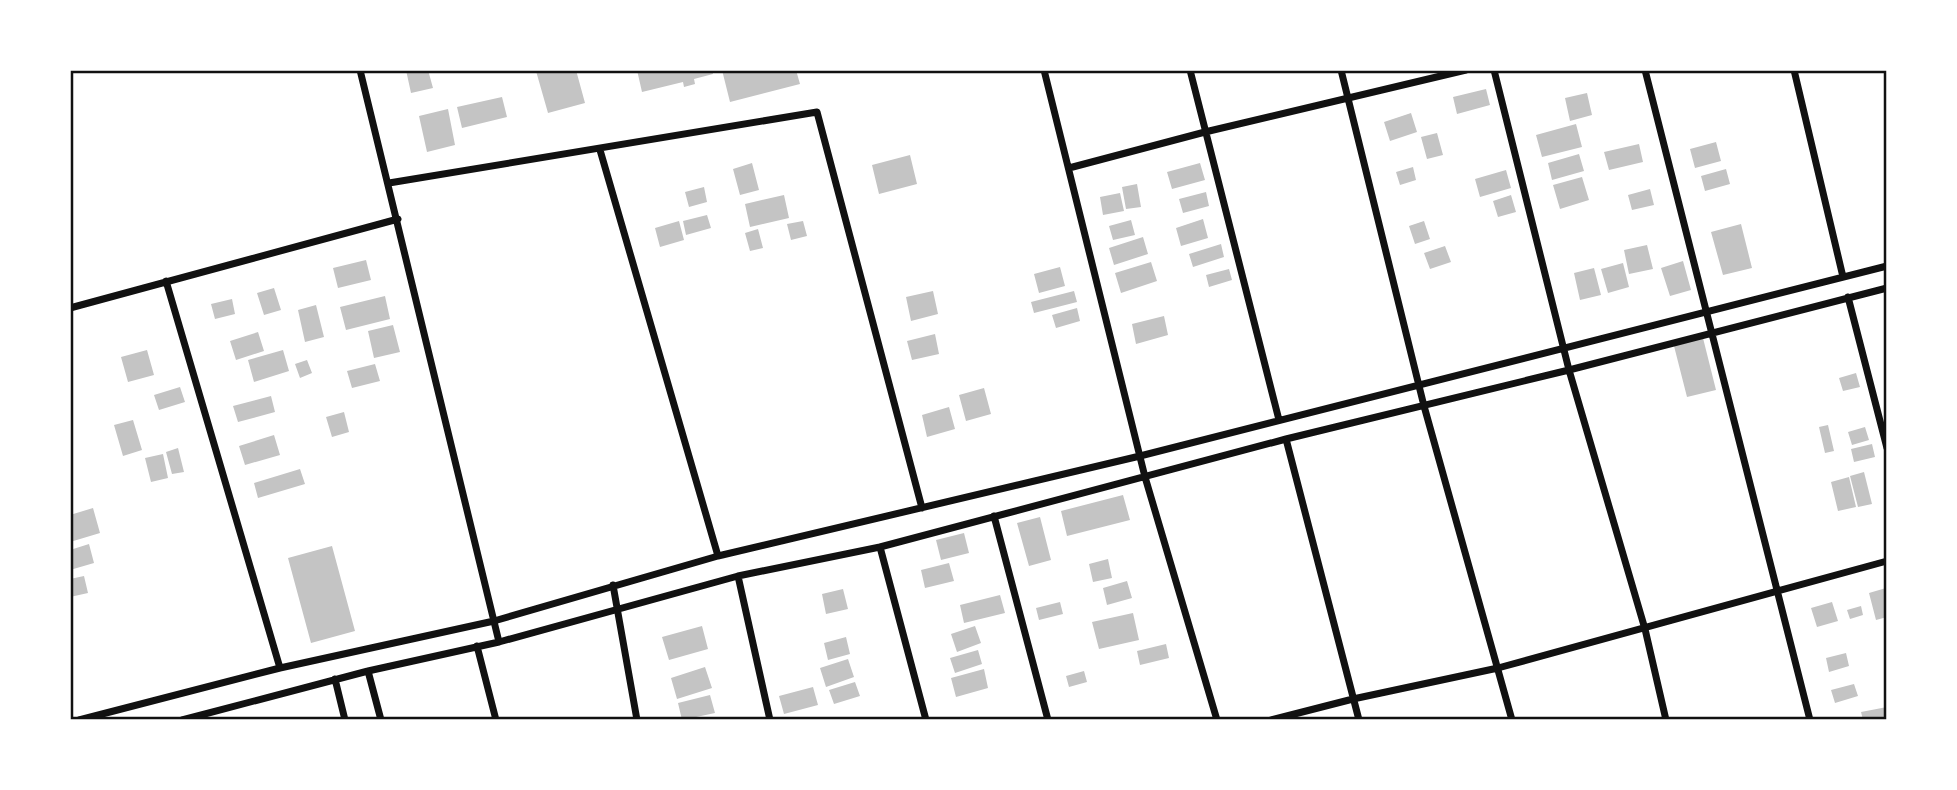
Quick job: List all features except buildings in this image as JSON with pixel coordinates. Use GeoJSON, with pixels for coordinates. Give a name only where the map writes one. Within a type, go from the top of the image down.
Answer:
{"type":"FeatureCollection","features":[{"type":"Feature","properties":{"kind":"street"},"geometry":{"type":"LineString","coordinates":[[360,70],[499,642]]}},
{"type":"Feature","properties":{"kind":"street"},"geometry":{"type":"LineString","coordinates":[[1044,70],[1144,477],[1217,720]]}},
{"type":"Feature","properties":{"kind":"street"},"geometry":{"type":"LineString","coordinates":[[1190,70],[1279,420]]}},
{"type":"Feature","properties":{"kind":"street"},"geometry":{"type":"LineString","coordinates":[[1341,70],[1424,406],[1512,720]]}},
{"type":"Feature","properties":{"kind":"street"},"geometry":{"type":"LineString","coordinates":[[1069,168],[1205,132],[1466,70]]}},
{"type":"Feature","properties":{"kind":"street"},"geometry":{"type":"LineString","coordinates":[[1494,70],[1569,370],[1645,629],[1666,720]]}},
{"type":"Feature","properties":{"kind":"street"},"geometry":{"type":"LineString","coordinates":[[1645,70],[1810,720]]}},
{"type":"Feature","properties":{"kind":"street"},"geometry":{"type":"LineString","coordinates":[[1794,70],[1843,277]]}},
{"type":"Feature","properties":{"kind":"street"},"geometry":{"type":"LineString","coordinates":[[389,183],[817,112],[922,508]]}},
{"type":"Feature","properties":{"kind":"street"},"geometry":{"type":"LineString","coordinates":[[600,150],[718,556]]}},
{"type":"Feature","properties":{"kind":"street"},"geometry":{"type":"LineString","coordinates":[[70,308],[398,219]]}},
{"type":"Feature","properties":{"kind":"street"},"geometry":{"type":"LineString","coordinates":[[79,720],[280,668],[494,621],[718,556],[1140,456],[1887,266]]}},
{"type":"Feature","properties":{"kind":"street"},"geometry":{"type":"LineString","coordinates":[[166,281],[280,668]]}},
{"type":"Feature","properties":{"kind":"street"},"geometry":{"type":"LineString","coordinates":[[182,720],[335,679],[499,642],[738,576],[880,547],[1286,439],[1887,288]]}},
{"type":"Feature","properties":{"kind":"street"},"geometry":{"type":"LineString","coordinates":[[1848,297],[1887,448]]}},
{"type":"Feature","properties":{"kind":"street"},"geometry":{"type":"LineString","coordinates":[[1286,439],[1359,720]]}},
{"type":"Feature","properties":{"kind":"street"},"geometry":{"type":"LineString","coordinates":[[994,516],[1048,720]]}},
{"type":"Feature","properties":{"kind":"street"},"geometry":{"type":"LineString","coordinates":[[880,547],[926,720]]}},
{"type":"Feature","properties":{"kind":"street"},"geometry":{"type":"LineString","coordinates":[[1271,720],[1353,699],[1498,668],[1887,561]]}},
{"type":"Feature","properties":{"kind":"street"},"geometry":{"type":"LineString","coordinates":[[738,576],[770,720]]}},
{"type":"Feature","properties":{"kind":"street"},"geometry":{"type":"LineString","coordinates":[[613,585],[637,720]]}},
{"type":"Feature","properties":{"kind":"street"},"geometry":{"type":"LineString","coordinates":[[477,646],[496,720]]}},
{"type":"Feature","properties":{"kind":"street"},"geometry":{"type":"LineString","coordinates":[[368,671],[381,720]]}},
{"type":"Feature","properties":{"kind":"street"},"geometry":{"type":"LineString","coordinates":[[335,679],[345,720]]}}]}
